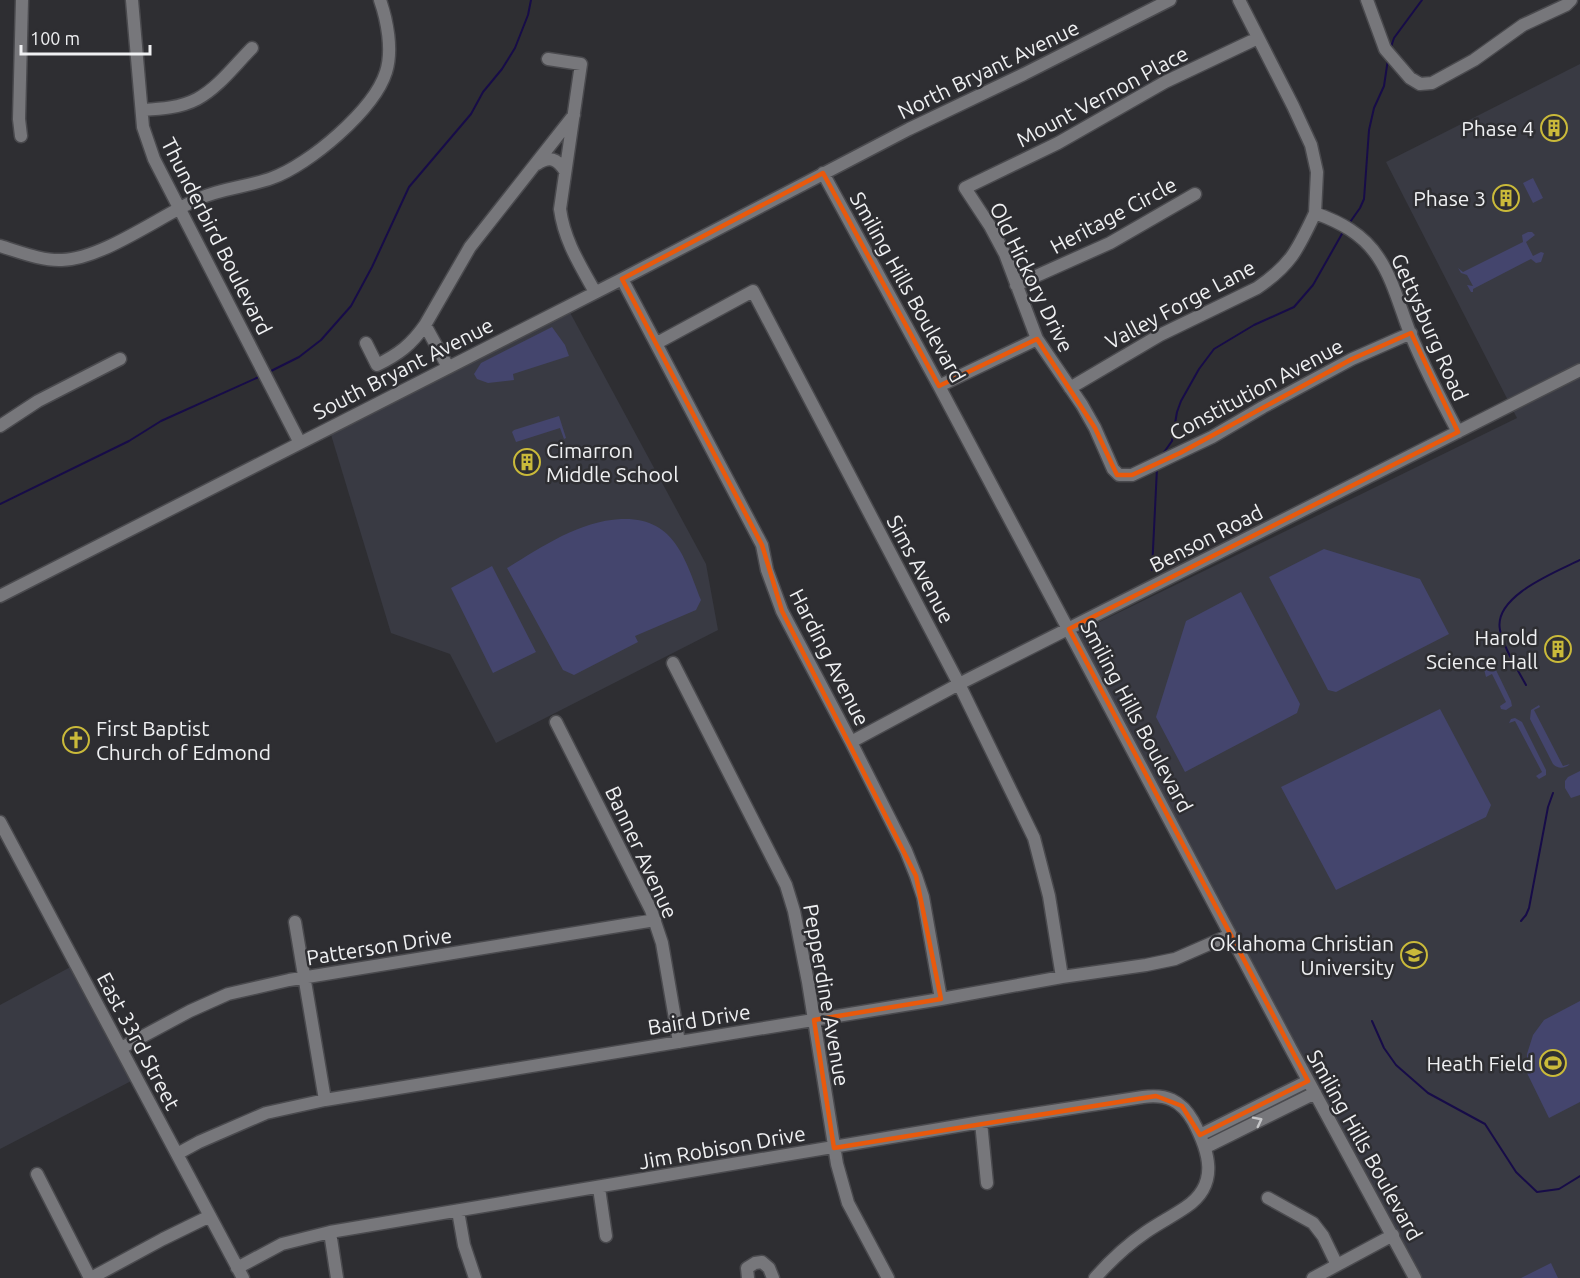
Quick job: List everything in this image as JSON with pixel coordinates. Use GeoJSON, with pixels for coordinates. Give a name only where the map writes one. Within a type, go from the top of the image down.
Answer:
{"type":"FeatureCollection","features":[{"type":"Feature","properties":{"kind":"street"},"geometry":{"type":"LineString","coordinates":[[21,136],[19,119],[22,0]]}},
{"type":"Feature","properties":{"kind":"street","name":"Thunderbird Boulevard"},"geometry":{"type":"LineString","coordinates":[[132,0],[143,127],[154,159],[300,443]]}},
{"type":"Feature","properties":{"kind":"street"},"geometry":{"type":"LineString","coordinates":[[0,246],[60,261],[79,259],[198,198],[217,191],[256,183],[291,170],[360,115],[386,71],[387,29],[380,0]]}},
{"type":"Feature","properties":{"kind":"street","name":"North Bryant Avenue"},"geometry":{"type":"LineString","coordinates":[[823,173],[1170,0]]}},
{"type":"Feature","properties":{"kind":"street"},"geometry":{"type":"LineString","coordinates":[[1239,0],[1311,145],[1317,172],[1315,213]]}},
{"type":"Feature","properties":{"kind":"street"},"geometry":{"type":"LineString","coordinates":[[1367,0],[1385,49],[1410,78],[1420,84],[1432,82],[1474,60],[1523,24],[1571,0]]}},
{"type":"Feature","properties":{"kind":"street","name":"Mount Vernon Place"},"geometry":{"type":"LineString","coordinates":[[964,188],[1058,143],[1165,82],[1258,38]]}},
{"type":"Feature","properties":{"kind":"street"},"geometry":{"type":"LineString","coordinates":[[142,110],[177,106],[198,99],[252,48]]}},
{"type":"Feature","properties":{"kind":"street"},"geometry":{"type":"LineString","coordinates":[[548,59],[581,64],[560,209],[562,225],[568,241],[595,292]]}},
{"type":"Feature","properties":{"kind":"street"},"geometry":{"type":"LineString","coordinates":[[366,343],[377,365],[399,354],[417,337],[470,248],[574,115]]}},
{"type":"Feature","properties":{"kind":"street"},"geometry":{"type":"LineString","coordinates":[[534,165],[548,158],[561,164],[564,171]]}},
{"type":"Feature","properties":{"kind":"street","name":"South Bryant Avenue"},"geometry":{"type":"LineString","coordinates":[[0,596],[622,279],[823,173]]}},
{"type":"Feature","properties":{"kind":"street","name":"Smiling Hills Boulevard"},"geometry":{"type":"LineString","coordinates":[[823,173],[1069,629],[1414,1278]]}},
{"type":"Feature","properties":{"kind":"street","name":"Old Hickory Drive"},"geometry":{"type":"LineString","coordinates":[[964,188],[990,226],[1005,254],[1037,339],[1095,428],[1113,469],[1119,475]]}},
{"type":"Feature","properties":{"kind":"street","name":"Heritage Circle"},"geometry":{"type":"LineString","coordinates":[[1016,285],[1110,243],[1195,194]]}},
{"type":"Feature","properties":{"kind":"street","name":"Gettysburg Road"},"geometry":{"type":"LineString","coordinates":[[1315,213],[1341,223],[1366,242],[1378,256],[1388,275],[1430,380],[1458,432]]}},
{"type":"Feature","properties":{"kind":"street","name":"Valley Forge Lane"},"geometry":{"type":"LineString","coordinates":[[1070,388],[1160,335],[1269,280],[1298,250],[1315,213]]}},
{"type":"Feature","properties":{"kind":"street","name":"Harding Avenue"},"geometry":{"type":"LineString","coordinates":[[622,279],[762,545],[767,570],[782,611],[906,851],[923,897],[941,999]]}},
{"type":"Feature","properties":{"kind":"street","name":"Sims Avenue"},"geometry":{"type":"LineString","coordinates":[[657,343],[753,291],[959,684],[1034,838],[1049,896],[1062,977]]}},
{"type":"Feature","properties":{"kind":"street"},"geometry":{"type":"LineString","coordinates":[[425,325],[448,367]]}},
{"type":"Feature","properties":{"kind":"street","name":"Constitution Avenue"},"geometry":{"type":"LineString","coordinates":[[1119,475],[1132,475],[1180,453],[1334,368],[1411,333]]}},
{"type":"Feature","properties":{"kind":"street"},"geometry":{"type":"LineString","coordinates":[[939,386],[1037,339]]}},
{"type":"Feature","properties":{"kind":"street"},"geometry":{"type":"LineString","coordinates":[[0,426],[38,401],[120,359]]}},
{"type":"Feature","properties":{"kind":"street","name":"Benson Road"},"geometry":{"type":"LineString","coordinates":[[851,742],[959,684],[1580,370]]}},
{"type":"Feature","properties":{"kind":"street","name":"Pepperdine Avenue"},"geometry":{"type":"LineString","coordinates":[[673,663],[786,885],[800,935],[837,1164],[848,1203],[888,1278]]}},
{"type":"Feature","properties":{"kind":"street","name":"Banner Avenue"},"geometry":{"type":"LineString","coordinates":[[556,722],[655,920],[662,943],[679,1042]]}},
{"type":"Feature","properties":{"kind":"street","name":"East 33rd Street"},"geometry":{"type":"LineString","coordinates":[[0,822],[240,1273]]}},
{"type":"Feature","properties":{"kind":"street","name":"Patterson Drive"},"geometry":{"type":"LineString","coordinates":[[121,1048],[190,1011],[228,994],[305,978],[655,920]]}},
{"type":"Feature","properties":{"kind":"street"},"geometry":{"type":"LineString","coordinates":[[295,922],[325,1100]]}},
{"type":"Feature","properties":{"kind":"street","name":"Baird Drive"},"geometry":{"type":"LineString","coordinates":[[177,1154],[266,1113],[325,1100],[1146,965],[1175,959],[1230,935]]}},
{"type":"Feature","properties":{"kind":"street"},"geometry":{"type":"LineString","coordinates":[[1200,1135],[1308,1081]]}},
{"type":"Feature","properties":{"kind":"street"},"geometry":{"type":"LineString","coordinates":[[1095,1278],[1111,1260],[1146,1232],[1188,1206],[1200,1194],[1208,1175],[1206,1147],[1315,1093]]}},
{"type":"Feature","properties":{"kind":"street","name":"Jim Robison Drive"},"geometry":{"type":"LineString","coordinates":[[240,1273],[282,1244],[330,1232],[981,1122],[1156,1095],[1171,1098],[1182,1106],[1206,1147]]}},
{"type":"Feature","properties":{"kind":"street"},"geometry":{"type":"LineString","coordinates":[[981,1122],[987,1183]]}},
{"type":"Feature","properties":{"kind":"street"},"geometry":{"type":"LineString","coordinates":[[37,1174],[90,1278],[210,1216]]}},
{"type":"Feature","properties":{"kind":"street"},"geometry":{"type":"LineString","coordinates":[[599,1188],[606,1236]]}},
{"type":"Feature","properties":{"kind":"street"},"geometry":{"type":"LineString","coordinates":[[1268,1198],[1313,1223],[1323,1236],[1337,1265]]}},
{"type":"Feature","properties":{"kind":"street"},"geometry":{"type":"LineString","coordinates":[[458,1211],[464,1245],[475,1278]]}},
{"type":"Feature","properties":{"kind":"street"},"geometry":{"type":"LineString","coordinates":[[330,1232],[337,1278]]}},
{"type":"Feature","properties":{"kind":"street"},"geometry":{"type":"LineString","coordinates":[[1312,1278],[1393,1235]]}},
{"type":"Feature","properties":{"kind":"street"},"geometry":{"type":"LineString","coordinates":[[748,1278],[747,1268],[758,1262],[765,1264],[773,1278]]}},
{"type":"Feature","properties":{"kind":"highlighted area"},"geometry":{"type":"Polygon","coordinates":[[[823,173],[939,386],[1037,339],[1095,428],[1117,475],[1132,475],[1180,453],[1352,359],[1411,333],[1458,432],[1069,629],[1308,1081],[1200,1135],[1182,1106],[1156,1096],[834,1148],[814,1020],[941,999],[916,876],[782,611],[762,545],[622,279],[823,173]]]}},
{"type":"Feature","properties":{"kind":"shaded area","name":"Oklahoma Christian University"},"geometry":{"type":"Polygon","coordinates":[[[1580,64],[1580,1278],[1421,1278],[1077,633],[1517,418],[1386,162],[1580,64]]]}},
{"type":"Feature","properties":{"kind":"shaded area"},"geometry":{"type":"Polygon","coordinates":[[[1533,178],[1543,198],[1533,203],[1523,183],[1533,178]]]}},
{"type":"Feature","properties":{"kind":"shaded area"},"geometry":{"type":"Polygon","coordinates":[[[1528,232],[1535,235],[1526,242],[1533,256],[1544,253],[1541,262],[1536,263],[1531,259],[1471,292],[1467,285],[1473,286],[1467,275],[1461,273],[1458,268],[1463,272],[1523,242],[1522,235],[1528,232]]]}},
{"type":"Feature","properties":{"kind":"shaded area"},"geometry":{"type":"Polygon","coordinates":[[[567,307],[706,564],[718,630],[496,743],[450,654],[391,633],[329,428],[567,307]]]}},
{"type":"Feature","properties":{"kind":"shaded area"},"geometry":{"type":"Polygon","coordinates":[[[552,327],[565,345],[569,356],[513,374],[514,380],[488,383],[477,379],[474,374],[481,363],[552,327]]]}},
{"type":"Feature","properties":{"kind":"shaded area"},"geometry":{"type":"Polygon","coordinates":[[[559,416],[566,438],[564,439],[560,428],[516,442],[512,432],[514,430],[559,416]]]}},
{"type":"Feature","properties":{"kind":"shaded area"},"geometry":{"type":"Polygon","coordinates":[[[621,519],[639,520],[654,525],[666,533],[683,556],[701,600],[696,610],[635,636],[638,642],[574,675],[563,670],[507,568],[561,536],[590,525],[621,519]]]}},
{"type":"Feature","properties":{"kind":"shaded area"},"geometry":{"type":"Polygon","coordinates":[[[1324,549],[1420,579],[1449,634],[1336,692],[1328,690],[1269,577],[1324,549]]]}},
{"type":"Feature","properties":{"kind":"shaded area"},"geometry":{"type":"Polygon","coordinates":[[[492,566],[536,652],[493,673],[451,588],[492,566]]]}},
{"type":"Feature","properties":{"kind":"shaded area"},"geometry":{"type":"Polygon","coordinates":[[[1241,592],[1300,704],[1297,713],[1185,772],[1156,717],[1186,621],[1241,592]]]}},
{"type":"Feature","properties":{"kind":"shaded area"},"geometry":{"type":"Polygon","coordinates":[[[1490,666],[1496,670],[1511,701],[1512,706],[1506,710],[1501,709],[1500,706],[1506,702],[1492,674],[1486,677],[1484,669],[1490,666]]]}},
{"type":"Feature","properties":{"kind":"shaded area"},"geometry":{"type":"Polygon","coordinates":[[[1539,705],[1540,707],[1534,710],[1563,766],[1570,764],[1566,767],[1559,768],[1553,764],[1530,719],[1531,710],[1539,705]]]}},
{"type":"Feature","properties":{"kind":"shaded area"},"geometry":{"type":"Polygon","coordinates":[[[1440,709],[1491,805],[1486,817],[1336,890],[1281,787],[1440,709]]]}},
{"type":"Feature","properties":{"kind":"shaded area"},"geometry":{"type":"Polygon","coordinates":[[[1515,718],[1522,722],[1546,770],[1546,775],[1539,779],[1536,776],[1542,772],[1515,721],[1509,723],[1515,718]]]}},
{"type":"Feature","properties":{"kind":"shaded area"},"geometry":{"type":"Polygon","coordinates":[[[1580,771],[1580,795],[1571,798],[1565,788],[1565,781],[1580,771]]]}},
{"type":"Feature","properties":{"kind":"shaded area"},"geometry":{"type":"Polygon","coordinates":[[[76,964],[137,1078],[0,1149],[0,1005],[76,964]]]}},
{"type":"Feature","properties":{"kind":"shaded area","name":"Heath Field"},"geometry":{"type":"Polygon","coordinates":[[[1580,1001],[1580,1102],[1549,1118],[1527,1073],[1527,1054],[1533,1035],[1544,1020],[1580,1001]]]}},
{"type":"Feature","properties":{"kind":"shaded area"},"geometry":{"type":"Polygon","coordinates":[[[1551,1263],[1558,1278],[1521,1278],[1551,1263]]]}},
{"type":"Feature","properties":{"kind":"waterway"},"geometry":{"type":"LineString","coordinates":[[269,372],[299,357],[321,340],[351,306],[409,187],[471,114],[483,92],[502,69],[515,48],[528,15],[531,0]]}},
{"type":"Feature","properties":{"kind":"waterway"},"geometry":{"type":"LineString","coordinates":[[1391,47],[1394,38],[1422,0]]}},
{"type":"Feature","properties":{"kind":"waterway"},"geometry":{"type":"LineString","coordinates":[[1348,225],[1364,199],[1369,130],[1374,108],[1384,86],[1388,59]]}},
{"type":"Feature","properties":{"kind":"waterway"},"geometry":{"type":"LineString","coordinates":[[1162,455],[1172,441],[1181,401],[1199,369],[1214,349],[1254,325],[1294,307],[1313,285],[1343,232]]}},
{"type":"Feature","properties":{"kind":"waterway"},"geometry":{"type":"LineString","coordinates":[[0,504],[129,441],[161,421],[261,376]]}},
{"type":"Feature","properties":{"kind":"waterway"},"geometry":{"type":"LineString","coordinates":[[1152,570],[1157,468]]}},
{"type":"Feature","properties":{"kind":"waterway"},"geometry":{"type":"LineString","coordinates":[[1526,685],[1504,644],[1500,630],[1500,618],[1506,606],[1528,587],[1580,560]]}},
{"type":"Feature","properties":{"kind":"waterway"},"geometry":{"type":"LineString","coordinates":[[1521,921],[1529,908],[1548,807],[1553,793]]}},
{"type":"Feature","properties":{"kind":"waterway"},"geometry":{"type":"LineString","coordinates":[[1372,1021],[1384,1048],[1396,1065],[1428,1093],[1485,1124],[1516,1172],[1537,1192],[1559,1189],[1580,1176]]}},
{"type":"Feature","properties":{"kind":"place","name":"Phase 4"},"geometry":{"type":"Point","coordinates":[1554,128]}},
{"type":"Feature","properties":{"kind":"place","name":"Phase 3"},"geometry":{"type":"Point","coordinates":[1506,198]}},
{"type":"Feature","properties":{"kind":"place","name":"Cimarron Middle School"},"geometry":{"type":"Point","coordinates":[527,462]}},
{"type":"Feature","properties":{"kind":"place","name":"Harold Science Hall"},"geometry":{"type":"Point","coordinates":[1558,649]}},
{"type":"Feature","properties":{"kind":"place","name":"First Baptist Church of Edmond"},"geometry":{"type":"Point","coordinates":[76,740]}},
{"type":"Feature","properties":{"kind":"place","name":"Oklahoma Christian University"},"geometry":{"type":"Point","coordinates":[1414,955]}},
{"type":"Feature","properties":{"kind":"place","name":"Heath Field"},"geometry":{"type":"Point","coordinates":[1553,1063]}}]}
